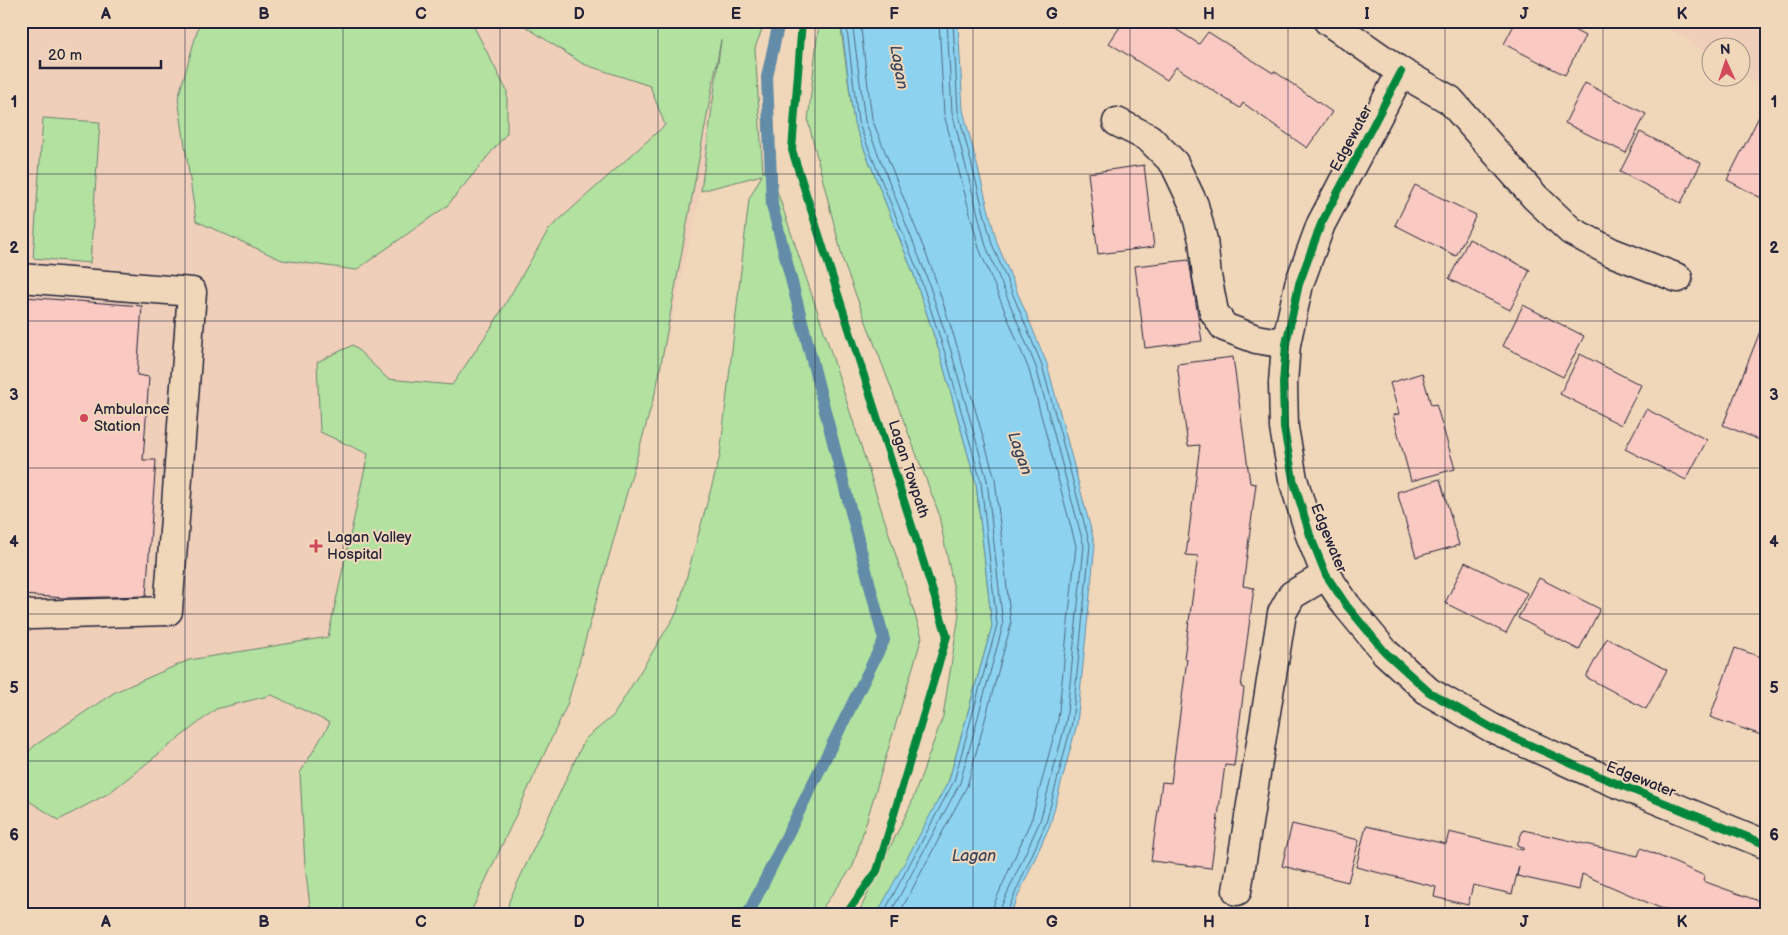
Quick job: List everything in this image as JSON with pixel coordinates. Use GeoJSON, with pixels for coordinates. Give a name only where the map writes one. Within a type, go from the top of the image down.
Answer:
{"type":"FeatureCollection","features":[{"type":"Feature","properties":{"kind":"street"},"geometry":{"type":"LineString","coordinates":[[1328,21],[1401,72],[1450,100],[1535,197],[1571,231],[1611,252],[1678,278]]}},
{"type":"Feature","properties":{"kind":"street","name":"Edgewater"},"geometry":{"type":"LineString","coordinates":[[1401,72],[1321,224],[1299,284],[1286,344],[1283,383],[1284,428],[1291,470],[1310,535],[1326,575],[1347,606],[1385,652],[1429,692],[1492,728],[1594,774],[1767,845]]}},
{"type":"Feature","properties":{"kind":"street"},"geometry":{"type":"LineString","coordinates":[[1117,122],[1149,138],[1174,163],[1194,205],[1203,240],[1214,312],[1224,327],[1256,339],[1286,344]]}},
{"type":"Feature","properties":{"kind":"street"},"geometry":{"type":"LineString","coordinates":[[21,278],[192,292],[168,611],[32,615],[21,613]]}},
{"type":"Feature","properties":{"kind":"street","name":"Edgewater"},"geometry":{"type":"LineString","coordinates":[[1236,891],[1282,613],[1292,594],[1326,575]]}},
{"type":"Feature","properties":{"kind":"shaded area","name":"Lagan Valley Hospital"},"geometry":{"type":"Polygon","coordinates":[[[21,21],[739,21],[657,386],[567,705],[470,914],[21,914],[21,21]]]}},
{"type":"Feature","properties":{"kind":"shaded area"},"geometry":{"type":"Polygon","coordinates":[[[1658,21],[1767,21],[1767,90],[1750,80],[1750,38],[1700,38],[1700,48],[1658,21]]]}},
{"type":"Feature","properties":{"kind":"green space"},"geometry":{"type":"Polygon","coordinates":[[[200,21],[471,21],[507,91],[507,133],[447,206],[356,270],[282,260],[196,221],[178,98],[200,21]]]}},
{"type":"Feature","properties":{"kind":"green space"},"geometry":{"type":"Polygon","coordinates":[[[517,21],[765,21],[755,48],[763,173],[768,164],[828,343],[922,637],[853,866],[818,914],[507,914],[509,901],[585,739],[613,716],[677,612],[720,456],[749,199],[762,175],[701,191],[721,40],[657,386],[567,705],[470,914],[311,914],[305,866],[300,773],[330,723],[272,695],[216,709],[109,793],[59,820],[21,796],[21,760],[34,746],[115,692],[189,660],[328,637],[368,454],[320,432],[317,362],[353,345],[388,379],[452,385],[493,325],[549,229],[665,125],[650,86],[583,64],[517,21]]]}},
{"type":"Feature","properties":{"kind":"green space"},"geometry":{"type":"Polygon","coordinates":[[[819,21],[840,21],[854,123],[914,275],[940,354],[976,483],[992,626],[947,787],[878,914],[858,914],[911,804],[943,716],[959,615],[938,511],[844,264],[808,121],[819,21]]]}},
{"type":"Feature","properties":{"kind":"green space"},"geometry":{"type":"Polygon","coordinates":[[[43,118],[100,122],[90,263],[33,258],[43,118]]]}},
{"type":"Feature","properties":{"kind":"water","name":"Lagan"},"geometry":{"type":"Polygon","coordinates":[[[841,21],[958,21],[963,110],[997,243],[1047,364],[1095,545],[1077,724],[1050,825],[1010,914],[877,914],[949,780],[992,626],[976,483],[940,354],[914,275],[854,123],[841,21]]]}},
{"type":"Feature","properties":{"kind":"building"},"geometry":{"type":"Polygon","coordinates":[[[1124,21],[1163,21],[1199,44],[1208,32],[1273,73],[1274,71],[1332,112],[1307,148],[1243,103],[1240,108],[1176,67],[1167,80],[1109,43],[1124,21]]]}},
{"type":"Feature","properties":{"kind":"building"},"geometry":{"type":"Polygon","coordinates":[[[1516,21],[1557,21],[1585,36],[1565,75],[1504,44],[1516,21]]]}},
{"type":"Feature","properties":{"kind":"building"},"geometry":{"type":"Polygon","coordinates":[[[1585,83],[1646,114],[1626,153],[1565,123],[1585,83]]]}},
{"type":"Feature","properties":{"kind":"building"},"geometry":{"type":"Polygon","coordinates":[[[1767,101],[1767,201],[1727,180],[1767,101]]]}},
{"type":"Feature","properties":{"kind":"building"},"geometry":{"type":"Polygon","coordinates":[[[1640,132],[1701,163],[1681,203],[1620,172],[1640,132]]]}},
{"type":"Feature","properties":{"kind":"building"},"geometry":{"type":"Polygon","coordinates":[[[1144,165],[1154,247],[1098,254],[1088,173],[1144,165]]]}},
{"type":"Feature","properties":{"kind":"building"},"geometry":{"type":"Polygon","coordinates":[[[1415,185],[1476,215],[1456,256],[1395,225],[1415,185]]]}},
{"type":"Feature","properties":{"kind":"building"},"geometry":{"type":"Polygon","coordinates":[[[1469,239],[1530,270],[1510,310],[1449,279],[1469,239]]]}},
{"type":"Feature","properties":{"kind":"building"},"geometry":{"type":"Polygon","coordinates":[[[1189,260],[1202,341],[1145,348],[1135,266],[1189,260]]]}},
{"type":"Feature","properties":{"kind":"building","name":"Ambulance Station"},"geometry":{"type":"Polygon","coordinates":[[[24,297],[142,306],[137,375],[149,377],[143,460],[156,460],[146,596],[66,598],[22,595],[25,560],[21,560],[21,332],[24,297]]]}},
{"type":"Feature","properties":{"kind":"building"},"geometry":{"type":"Polygon","coordinates":[[[1523,305],[1584,336],[1563,377],[1503,346],[1523,305]]]}},
{"type":"Feature","properties":{"kind":"building"},"geometry":{"type":"Polygon","coordinates":[[[1765,319],[1767,319],[1767,443],[1723,425],[1765,319]]]}},
{"type":"Feature","properties":{"kind":"building"},"geometry":{"type":"Polygon","coordinates":[[[1580,354],[1641,385],[1621,425],[1560,394],[1580,354]]]}},
{"type":"Feature","properties":{"kind":"building"},"geometry":{"type":"Polygon","coordinates":[[[1233,357],[1250,483],[1256,484],[1243,586],[1254,588],[1241,687],[1244,688],[1234,766],[1225,765],[1211,868],[1151,861],[1162,782],[1171,783],[1187,659],[1184,658],[1198,556],[1186,555],[1200,445],[1188,446],[1177,364],[1233,357]]]}},
{"type":"Feature","properties":{"kind":"building"},"geometry":{"type":"Polygon","coordinates":[[[1422,373],[1431,405],[1436,404],[1455,469],[1411,481],[1393,415],[1399,414],[1390,383],[1422,373]]]}},
{"type":"Feature","properties":{"kind":"building"},"geometry":{"type":"Polygon","coordinates":[[[1646,409],[1707,440],[1686,480],[1625,449],[1646,409]]]}},
{"type":"Feature","properties":{"kind":"building"},"geometry":{"type":"Polygon","coordinates":[[[1440,479],[1459,545],[1416,557],[1397,492],[1440,479]]]}},
{"type":"Feature","properties":{"kind":"building"},"geometry":{"type":"Polygon","coordinates":[[[1465,562],[1527,593],[1506,633],[1445,603],[1465,562]]]}},
{"type":"Feature","properties":{"kind":"building"},"geometry":{"type":"Polygon","coordinates":[[[1539,578],[1600,609],[1579,650],[1518,618],[1539,578]]]}},
{"type":"Feature","properties":{"kind":"building"},"geometry":{"type":"Polygon","coordinates":[[[1607,638],[1667,670],[1646,709],[1586,677],[1607,638]]]}},
{"type":"Feature","properties":{"kind":"building"},"geometry":{"type":"Polygon","coordinates":[[[1735,648],[1767,659],[1767,737],[1710,717],[1735,648]]]}},
{"type":"Feature","properties":{"kind":"building"},"geometry":{"type":"Polygon","coordinates":[[[1292,824],[1359,840],[1348,882],[1282,866],[1292,824]]]}},
{"type":"Feature","properties":{"kind":"building"},"geometry":{"type":"Polygon","coordinates":[[[1366,826],[1446,844],[1449,832],[1523,850],[1523,848],[1517,845],[1523,830],[1638,856],[1641,848],[1705,876],[1703,881],[1767,904],[1767,914],[1674,914],[1582,874],[1579,890],[1517,876],[1519,866],[1512,894],[1473,885],[1468,905],[1434,897],[1436,887],[1356,867],[1366,826]]]}},
{"type":"Feature","properties":{"kind":"waterway"},"geometry":{"type":"LineString","coordinates":[[748,914],[884,640],[772,205],[767,77],[779,22]]}},
{"type":"Feature","properties":{"kind":"cycle path","name":"Lagan Towpath"},"geometry":{"type":"LineString","coordinates":[[802,21],[792,150],[947,636],[877,871],[846,914]]}},
{"type":"Feature","properties":{"kind":"cycle path"},"geometry":{"type":"LineString","coordinates":[[1401,72],[1321,224],[1299,284],[1286,344],[1283,383],[1284,428],[1293,479],[1310,535],[1326,575],[1347,606],[1385,652],[1429,692],[1492,728],[1594,774],[1767,845]]}},
{"type":"Feature","properties":{"kind":"place","name":"Ambulance Station"},"geometry":{"type":"Point","coordinates":[84,418]}},
{"type":"Feature","properties":{"kind":"place","name":"Lagan Valley Hospital"},"geometry":{"type":"Point","coordinates":[316,546]}}]}
